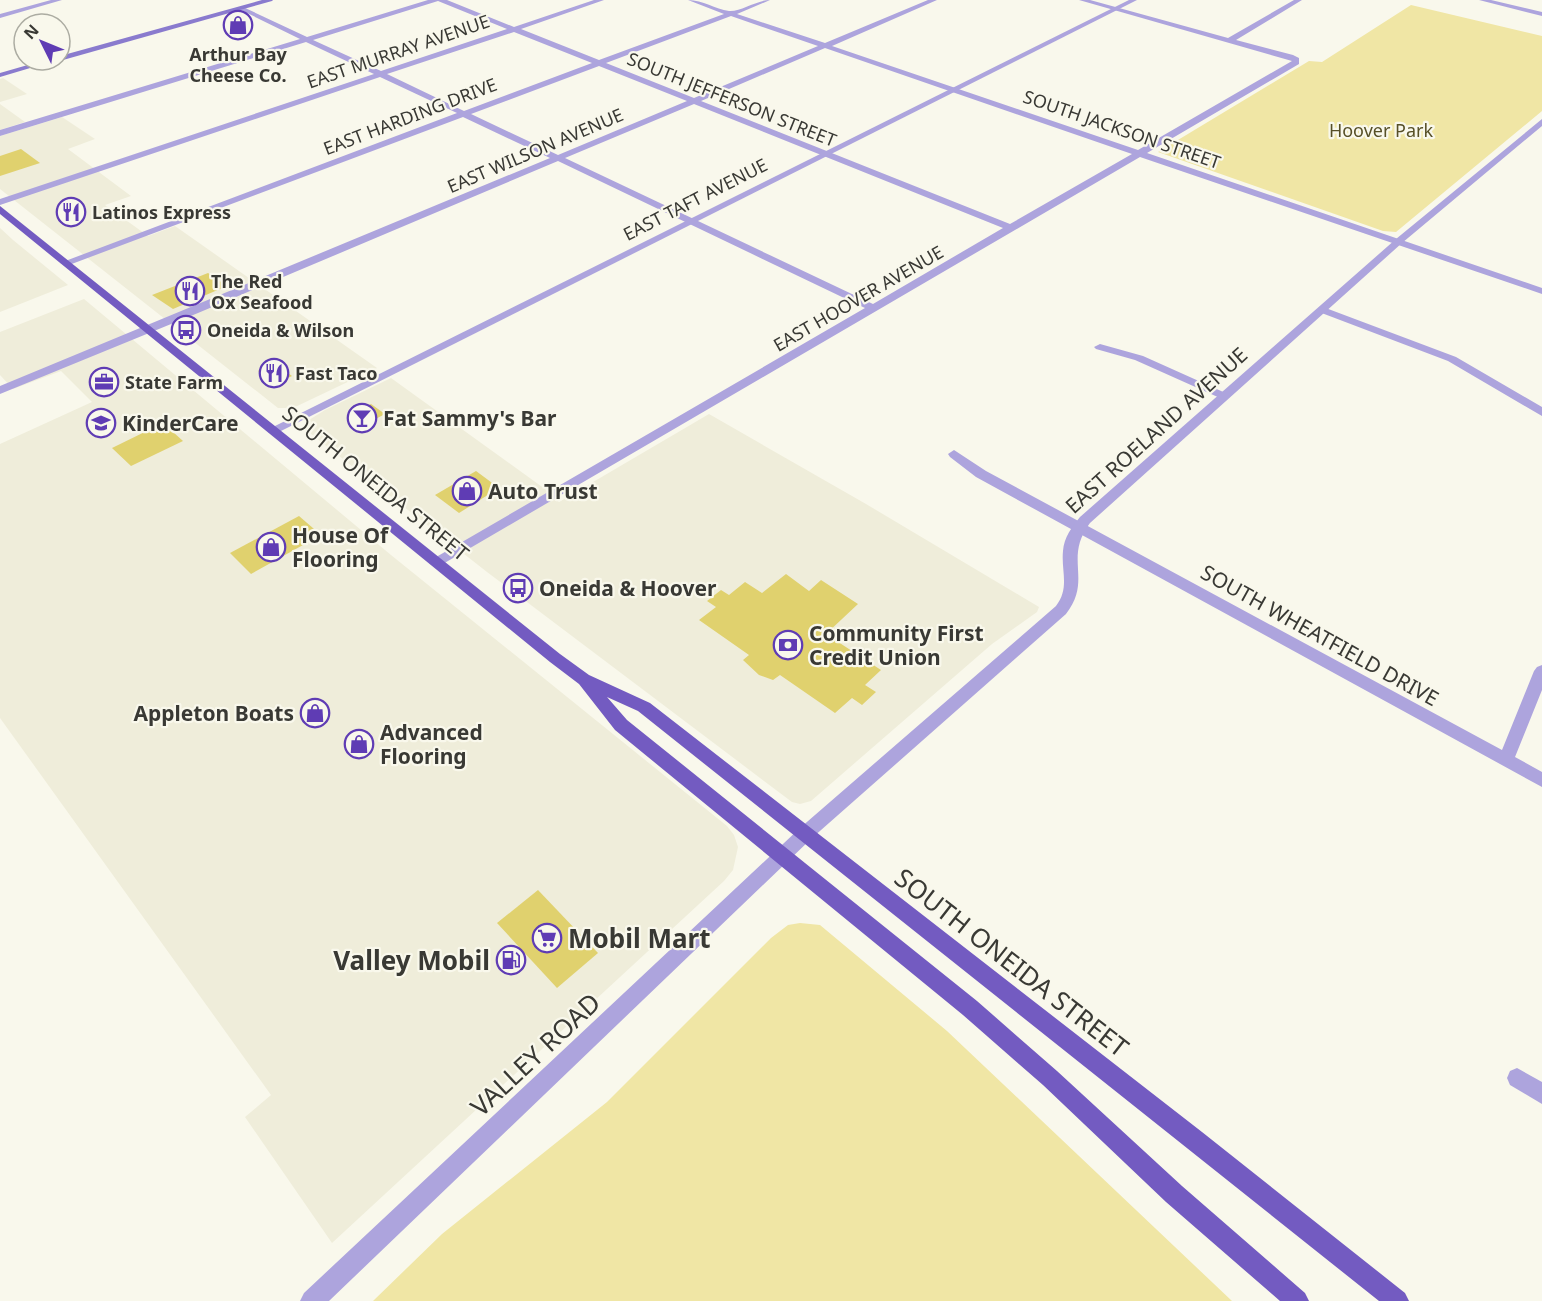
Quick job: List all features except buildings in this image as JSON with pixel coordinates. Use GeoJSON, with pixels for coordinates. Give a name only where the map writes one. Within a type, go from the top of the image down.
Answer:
{"type":"FeatureCollection","features":[{"type":"Feature","properties":{"kind":"main road"},"geometry":{"type":"LineString","coordinates":[[72,55],[270,0]]}},
{"type":"Feature","properties":{"kind":"main road","name":"SOUTH ONEIDA STREET"},"geometry":{"type":"LineString","coordinates":[[0,209],[147,330],[584,680],[621,725],[795,844],[1397,1301]]}},
{"type":"Feature","properties":{"kind":"main road","name":"SOUTH ONEIDA STREET"},"geometry":{"type":"LineString","coordinates":[[584,680],[644,707],[1174,1194],[1297,1301]]}},
{"type":"Feature","properties":{"kind":"street"},"geometry":{"type":"LineString","coordinates":[[0,16],[59,0]]}},
{"type":"Feature","properties":{"kind":"street"},"geometry":{"type":"LineString","coordinates":[[0,133],[435,0]]}},
{"type":"Feature","properties":{"kind":"street","name":"SOUTH JEFFERSON STREET"},"geometry":{"type":"LineString","coordinates":[[441,0],[1011,228]]}},
{"type":"Feature","properties":{"kind":"street","name":"EAST MURRAY AVENUE"},"geometry":{"type":"LineString","coordinates":[[0,202],[602,0]]}},
{"type":"Feature","properties":{"kind":"street","name":"SOUTH JACKSON STREET"},"geometry":{"type":"LineString","coordinates":[[691,0],[1142,152],[1542,291]]}},
{"type":"Feature","properties":{"kind":"street","name":"EAST HARDING DRIVE"},"geometry":{"type":"LineString","coordinates":[[65,263],[767,0]]}},
{"type":"Feature","properties":{"kind":"street","name":"EAST WILSON AVENUE"},"geometry":{"type":"LineString","coordinates":[[0,390],[934,0]]}},
{"type":"Feature","properties":{"kind":"street"},"geometry":{"type":"LineString","coordinates":[[1082,0],[1230,40],[1299,0]]}},
{"type":"Feature","properties":{"kind":"street","name":"EAST TAFT AVENUE"},"geometry":{"type":"LineString","coordinates":[[273,430],[1134,0]]}},
{"type":"Feature","properties":{"kind":"street"},"geometry":{"type":"LineString","coordinates":[[1482,0],[1542,14]]}},
{"type":"Feature","properties":{"kind":"street"},"geometry":{"type":"LineString","coordinates":[[241,8],[874,308]]}},
{"type":"Feature","properties":{"kind":"street","name":"EAST HOOVER AVENUE"},"geometry":{"type":"LineString","coordinates":[[436,563],[1296,60],[1230,40]]}},
{"type":"Feature","properties":{"kind":"street","name":"EAST ROELAND AVENUE"},"geometry":{"type":"LineString","coordinates":[[795,844],[1061,609],[1070,597],[1072,584],[1068,556],[1078,527],[1399,241],[1542,122]]}},
{"type":"Feature","properties":{"kind":"street"},"geometry":{"type":"LineString","coordinates":[[1323,310],[1452,359],[1542,412]]}},
{"type":"Feature","properties":{"kind":"street"},"geometry":{"type":"LineString","coordinates":[[1100,347],[1138,358],[1224,395]]}},
{"type":"Feature","properties":{"kind":"street","name":"SOUTH WHEATFIELD DRIVE"},"geometry":{"type":"LineString","coordinates":[[954,453],[981,474],[1542,780]]}},
{"type":"Feature","properties":{"kind":"street"},"geometry":{"type":"LineString","coordinates":[[1506,760],[1542,671]]}},
{"type":"Feature","properties":{"kind":"street","name":"VALLEY ROAD"},"geometry":{"type":"LineString","coordinates":[[312,1301],[795,844]]}},
{"type":"Feature","properties":{"kind":"street"},"geometry":{"type":"LineString","coordinates":[[1517,1077],[1542,1094]]}},
{"type":"Feature","properties":{"kind":"shaded area"},"geometry":{"type":"Polygon","coordinates":[[[3,78],[27,94],[0,102],[0,79],[3,78]]]}},
{"type":"Feature","properties":{"kind":"shaded area"},"geometry":{"type":"Polygon","coordinates":[[[0,104],[25,122],[0,130],[0,104]]]}},
{"type":"Feature","properties":{"kind":"shaded area"},"geometry":{"type":"Polygon","coordinates":[[[62,117],[95,139],[68,149],[131,196],[105,205],[148,236],[175,226],[377,368],[293,408],[278,408],[0,189],[0,136],[62,117]]]}},
{"type":"Feature","properties":{"kind":"shaded area"},"geometry":{"type":"Polygon","coordinates":[[[0,228],[13,240],[68,285],[0,312],[0,228]]]}},
{"type":"Feature","properties":{"kind":"shaded area"},"geometry":{"type":"Polygon","coordinates":[[[84,299],[391,555],[727,826],[734,835],[738,847],[733,870],[724,881],[332,1243],[245,1117],[271,1095],[0,718],[0,444],[92,402],[61,371],[13,389],[0,375],[0,332],[84,299]]]}},
{"type":"Feature","properties":{"kind":"shaded area"},"geometry":{"type":"Polygon","coordinates":[[[391,378],[545,489],[559,502],[709,414],[1039,607],[1037,612],[992,644],[811,801],[800,804],[792,802],[487,572],[306,430],[305,425],[309,420],[325,410],[391,378]]]}},
{"type":"Feature","properties":{"kind":"green space","name":"Hoover Park"},"geometry":{"type":"Polygon","coordinates":[[[1411,5],[1542,36],[1542,111],[1396,232],[1383,231],[1158,152],[1309,61],[1322,62],[1411,5]]]}},
{"type":"Feature","properties":{"kind":"green space"},"geometry":{"type":"Polygon","coordinates":[[[800,923],[820,925],[947,1031],[1232,1301],[373,1301],[442,1234],[607,1102],[771,938],[788,925],[800,923]]]}},
{"type":"Feature","properties":{"kind":"place","name":"Arthur Bay Cheese Co."},"geometry":{"type":"Point","coordinates":[238,25]}},
{"type":"Feature","properties":{"kind":"place","name":"Latinos Express"},"geometry":{"type":"Point","coordinates":[71,212]}},
{"type":"Feature","properties":{"kind":"place","name":"The Red Ox Seafood"},"geometry":{"type":"Point","coordinates":[190,291]}},
{"type":"Feature","properties":{"kind":"place","name":"Oneida & Wilson"},"geometry":{"type":"Point","coordinates":[186,330]}},
{"type":"Feature","properties":{"kind":"place","name":"Fast Taco"},"geometry":{"type":"Point","coordinates":[274,373]}},
{"type":"Feature","properties":{"kind":"place","name":"State Farm"},"geometry":{"type":"Point","coordinates":[104,382]}},
{"type":"Feature","properties":{"kind":"place","name":"Fat Sammy's Bar"},"geometry":{"type":"Point","coordinates":[362,418]}},
{"type":"Feature","properties":{"kind":"place","name":"KinderCare"},"geometry":{"type":"Point","coordinates":[101,423]}},
{"type":"Feature","properties":{"kind":"place","name":"Auto Trust"},"geometry":{"type":"Point","coordinates":[467,491]}},
{"type":"Feature","properties":{"kind":"place","name":"House Of Flooring"},"geometry":{"type":"Point","coordinates":[271,547]}},
{"type":"Feature","properties":{"kind":"place","name":"Oneida & Hoover"},"geometry":{"type":"Point","coordinates":[518,588]}},
{"type":"Feature","properties":{"kind":"place","name":"Community First Credit Union"},"geometry":{"type":"Point","coordinates":[788,645]}},
{"type":"Feature","properties":{"kind":"place","name":"Appleton Boats"},"geometry":{"type":"Point","coordinates":[315,713]}},
{"type":"Feature","properties":{"kind":"place","name":"Advanced Flooring"},"geometry":{"type":"Point","coordinates":[359,744]}},
{"type":"Feature","properties":{"kind":"place","name":"Mobil Mart"},"geometry":{"type":"Point","coordinates":[547,938]}},
{"type":"Feature","properties":{"kind":"place","name":"Valley Mobil"},"geometry":{"type":"Point","coordinates":[511,960]}}]}
